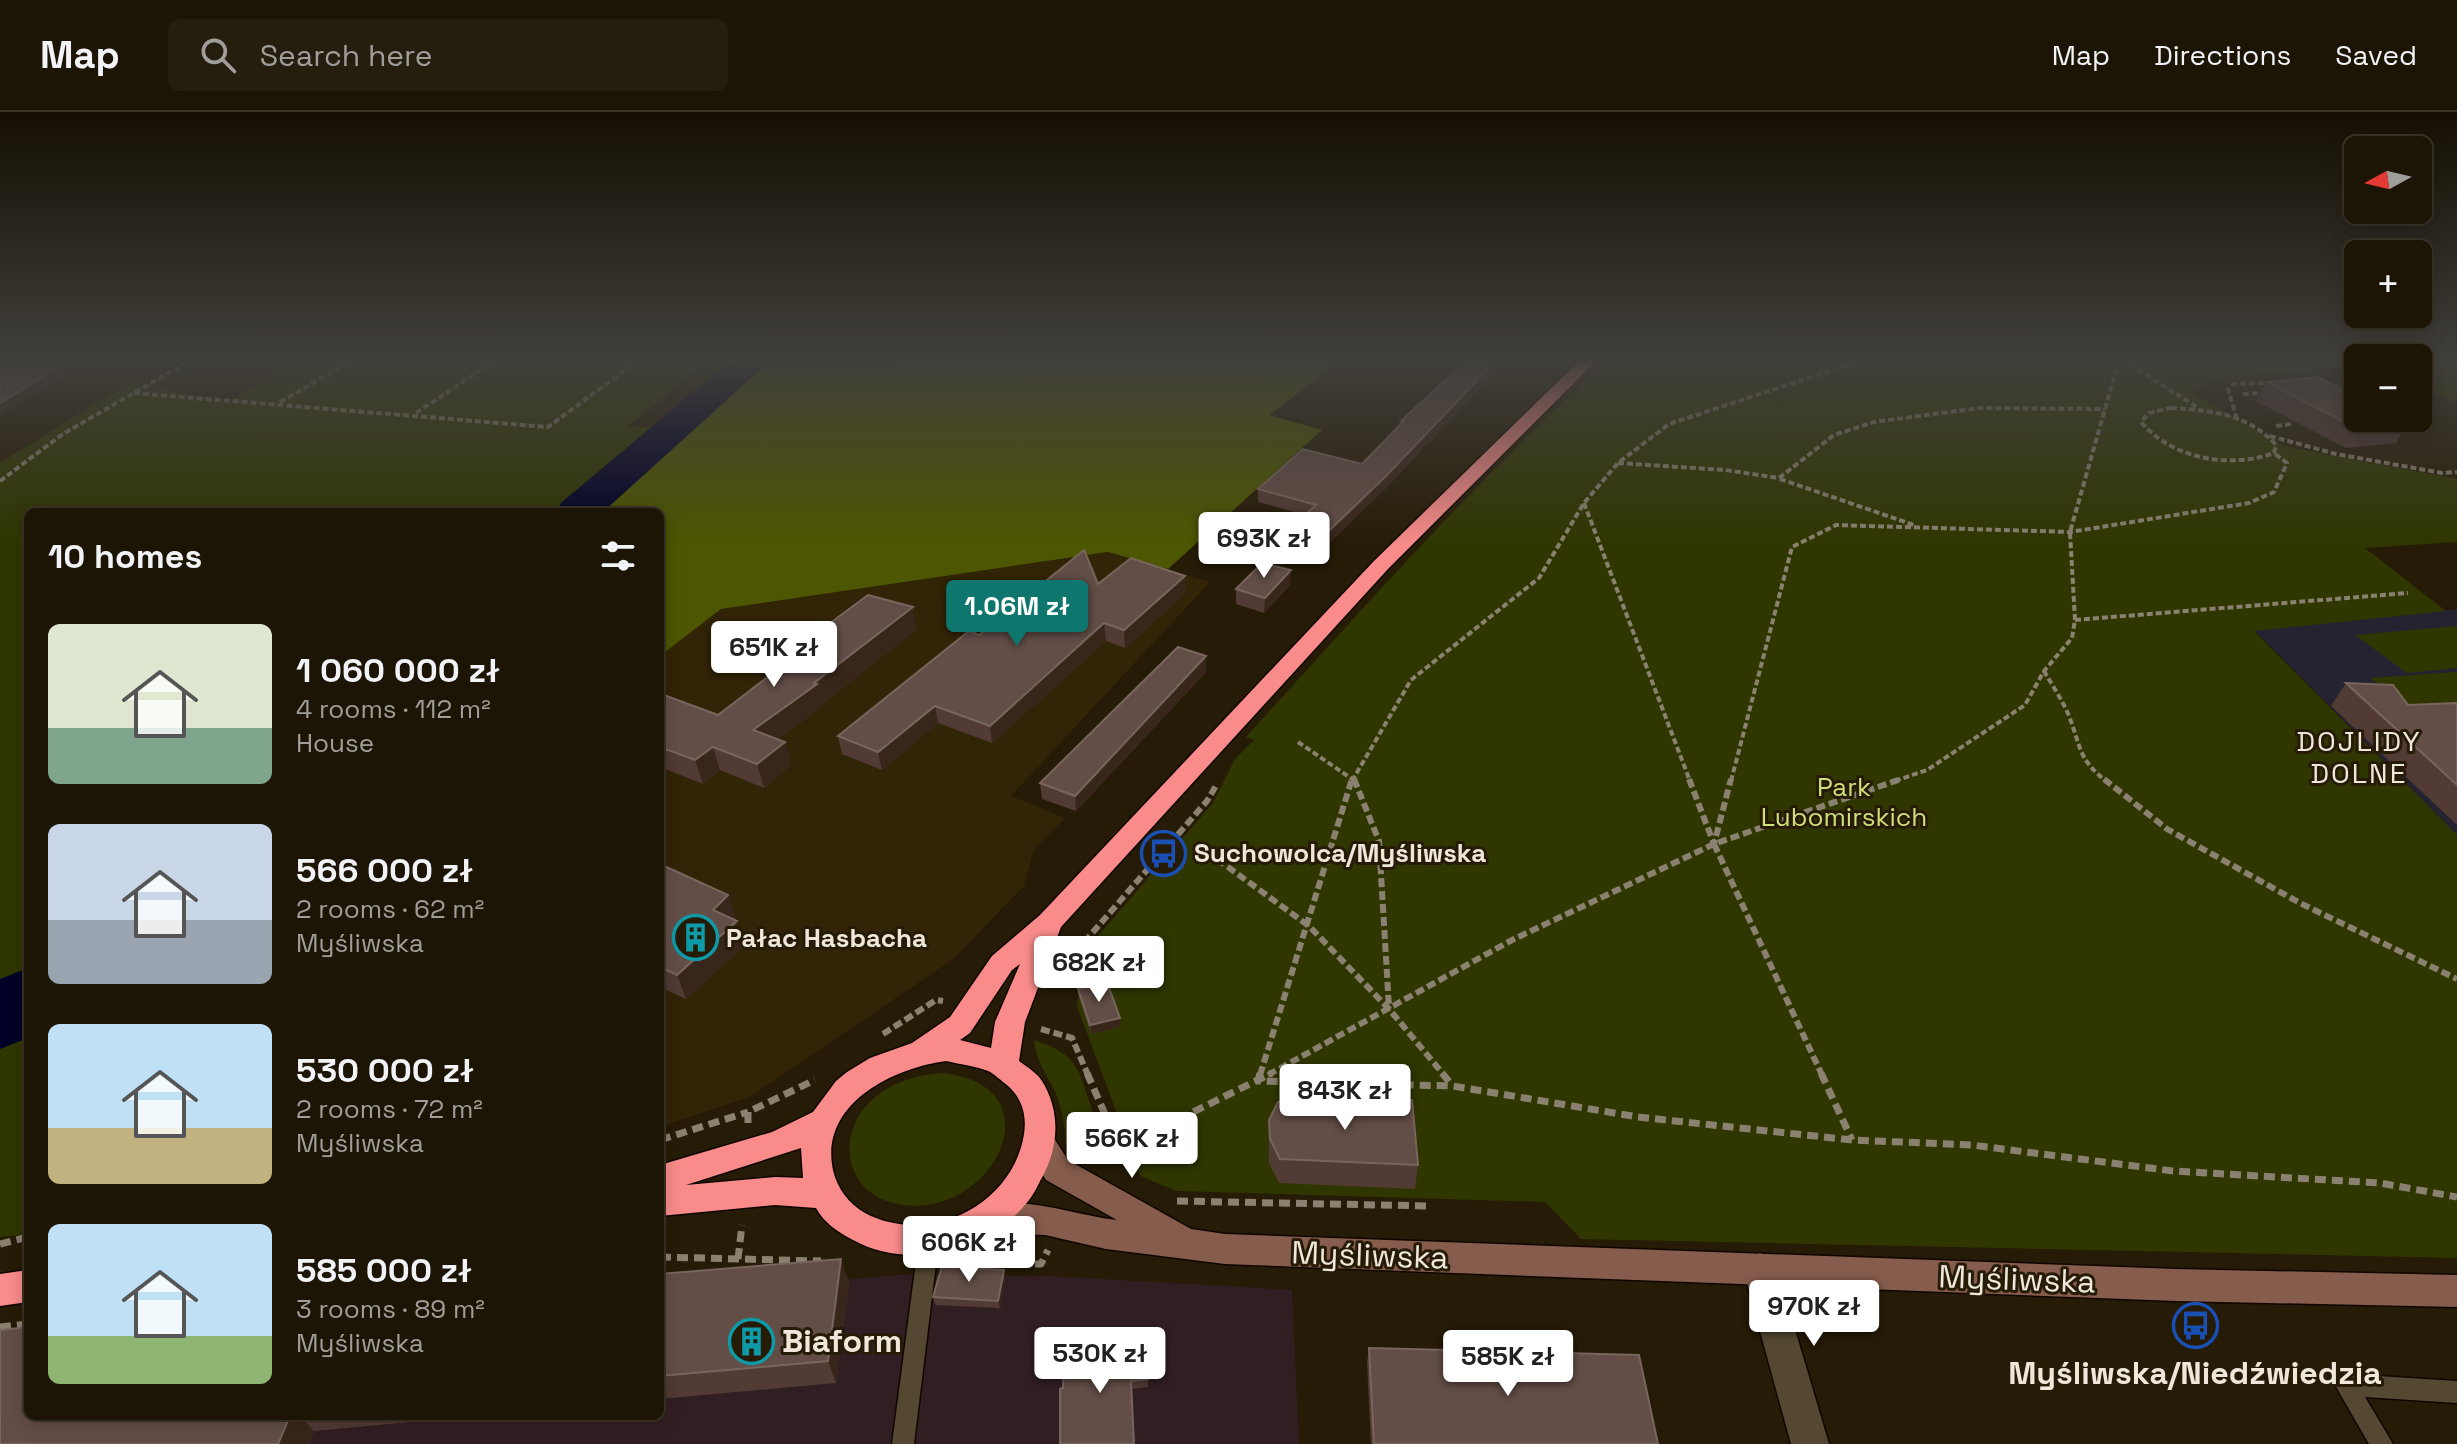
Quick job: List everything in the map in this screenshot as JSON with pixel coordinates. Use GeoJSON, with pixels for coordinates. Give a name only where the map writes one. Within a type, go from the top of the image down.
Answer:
{"type":"FeatureCollection","features":[{"type":"Feature","properties":{"kind":"highway"},"geometry":{"type":"LineString","coordinates":[[922,1052],[967,1051],[1004,1063],[1021,1076],[1033,1091],[1041,1118],[1041,1145],[1028,1178],[1012,1198],[986,1219],[951,1234],[928,1251],[903,1240],[873,1235],[846,1221],[831,1207],[817,1176],[815,1156],[825,1121],[847,1091],[864,1077],[884,1065],[922,1052],[960,1025],[1002,963],[1050,922],[1425,521],[1522,422]]}},
{"type":"Feature","properties":{"kind":"highway"},"geometry":{"type":"LineString","coordinates":[[1004,1063],[1010,1022],[1050,922]]}},
{"type":"Feature","properties":{"kind":"highway"},"geometry":{"type":"LineString","coordinates":[[664,1178],[780,1143],[825,1121]]}},
{"type":"Feature","properties":{"kind":"highway"},"geometry":{"type":"LineString","coordinates":[[664,1202],[775,1191],[823,1194]]}},
{"type":"Feature","properties":{"kind":"highway"},"geometry":{"type":"LineString","coordinates":[[0,1290],[24,1287]]}},
{"type":"Feature","properties":{"kind":"street","name":"Myśliwska"},"geometry":{"type":"LineString","coordinates":[[1041,1145],[1057,1170],[1194,1245]]}},
{"type":"Feature","properties":{"kind":"street","name":"Myśliwska"},"geometry":{"type":"LineString","coordinates":[[986,1219],[1045,1220],[1106,1234],[1194,1245],[1403,1257],[2457,1291]]}},
{"type":"Feature","properties":{"kind":"street"},"geometry":{"type":"LineString","coordinates":[[1760,1269],[1810,1444]]}},
{"type":"Feature","properties":{"kind":"lane"},"geometry":{"type":"LineString","coordinates":[[903,1444],[928,1251]]}},
{"type":"Feature","properties":{"kind":"lane"},"geometry":{"type":"LineString","coordinates":[[2382,1444],[2346,1385],[2457,1392]]}},
{"type":"Feature","properties":{"kind":"path"},"geometry":{"type":"LineString","coordinates":[[0,481],[84,422]]}},
{"type":"Feature","properties":{"kind":"path"},"geometry":{"type":"LineString","coordinates":[[498,422],[548,427],[555,422]]}},
{"type":"Feature","properties":{"kind":"path"},"geometry":{"type":"LineString","coordinates":[[1258,1081],[1309,926],[1353,777],[1411,680],[1539,578],[1584,503],[1618,463],[1675,422]]}},
{"type":"Feature","properties":{"kind":"path"},"geometry":{"type":"LineString","coordinates":[[1779,478],[1834,435],[1874,422]]}},
{"type":"Feature","properties":{"kind":"path"},"geometry":{"type":"LineString","coordinates":[[1113,1166],[1102,1157],[1239,1087],[1258,1081],[1512,940],[1714,844],[1927,770],[2025,705],[2044,671],[2072,638],[2075,620],[2070,532],[2101,422]]}},
{"type":"Feature","properties":{"kind":"path"},"geometry":{"type":"LineString","coordinates":[[2141,422],[2146,431],[2158,440],[2199,456],[2246,461],[2274,453]]}},
{"type":"Feature","properties":{"kind":"path"},"geometry":{"type":"LineString","coordinates":[[2243,422],[2269,436],[2336,454],[2442,473],[2457,472]]}},
{"type":"Feature","properties":{"kind":"path"},"geometry":{"type":"LineString","coordinates":[[2276,426],[2292,424]]}},
{"type":"Feature","properties":{"kind":"path"},"geometry":{"type":"LineString","coordinates":[[2269,436],[2276,445],[2274,453]]}},
{"type":"Feature","properties":{"kind":"path"},"geometry":{"type":"LineString","coordinates":[[1714,844],[1792,547],[1836,525],[2070,532],[2249,503],[2274,492],[2287,463],[2274,453]]}},
{"type":"Feature","properties":{"kind":"path"},"geometry":{"type":"LineString","coordinates":[[1618,463],[1725,470],[1779,478],[1921,528]]}},
{"type":"Feature","properties":{"kind":"path"},"geometry":{"type":"LineString","coordinates":[[1584,503],[1714,844],[1852,1140]]}},
{"type":"Feature","properties":{"kind":"path"},"geometry":{"type":"LineString","coordinates":[[2075,620],[2408,593]]}},
{"type":"Feature","properties":{"kind":"path"},"geometry":{"type":"LineString","coordinates":[[2044,671],[2069,715],[2078,750],[2090,768],[2167,829],[2300,903],[2457,979]]}},
{"type":"Feature","properties":{"kind":"path"},"geometry":{"type":"LineString","coordinates":[[1298,742],[1353,777],[1379,841],[1389,1009]]}},
{"type":"Feature","properties":{"kind":"path"},"geometry":{"type":"LineString","coordinates":[[1057,973],[1207,801],[1220,779]]}},
{"type":"Feature","properties":{"kind":"path"},"geometry":{"type":"LineString","coordinates":[[1217,859],[1309,926],[1389,1009],[1453,1086]]}},
{"type":"Feature","properties":{"kind":"path"},"geometry":{"type":"LineString","coordinates":[[1043,1029],[1044,1016]]}},
{"type":"Feature","properties":{"kind":"path"},"geometry":{"type":"LineString","coordinates":[[1258,1081],[1453,1086],[1638,1117],[1852,1140],[1972,1145],[2173,1171],[2380,1183],[2457,1197]]}},
{"type":"Feature","properties":{"kind":"path"},"geometry":{"type":"LineString","coordinates":[[664,1139],[748,1112]]}},
{"type":"Feature","properties":{"kind":"path"},"geometry":{"type":"LineString","coordinates":[[1173,1201],[1430,1206]]}},
{"type":"Feature","properties":{"kind":"path"},"geometry":{"type":"LineString","coordinates":[[0,1244],[24,1238]]}},
{"type":"Feature","properties":{"kind":"path"},"geometry":{"type":"LineString","coordinates":[[928,1251],[1041,1264]]}},
{"type":"Feature","properties":{"kind":"path"},"geometry":{"type":"LineString","coordinates":[[664,1257],[833,1261]]}},
{"type":"Feature","properties":{"kind":"path"},"geometry":{"type":"LineString","coordinates":[[0,1327],[24,1324]]}},
{"type":"Feature","properties":{"kind":"shaded area"},"geometry":{"type":"Polygon","coordinates":[[[1109,552],[1210,582],[1011,796],[1065,818],[1034,849],[1024,886],[952,960],[750,1097],[664,1126],[664,653],[721,609],[1109,552]]]}},
{"type":"Feature","properties":{"kind":"shaded area"},"geometry":{"type":"Polygon","coordinates":[[[2457,609],[2457,835],[2254,630],[2457,609]]]}},
{"type":"Feature","properties":{"kind":"shaded area"},"geometry":{"type":"Polygon","coordinates":[[[897,1275],[1050,1276],[1292,1290],[1299,1444],[0,1444],[24,1420],[664,1420],[664,1296],[897,1275]]]}},
{"type":"Feature","properties":{"kind":"green space"},"geometry":{"type":"Polygon","coordinates":[[[66,422],[633,422],[627,427],[684,428],[595,508],[24,508],[24,1234],[0,1237],[0,463],[66,422]]]}},
{"type":"Feature","properties":{"kind":"green space"},"geometry":{"type":"Polygon","coordinates":[[[691,422],[1294,422],[1322,430],[1168,569],[1108,552],[721,609],[664,653],[664,508],[595,508],[691,422]]]}},
{"type":"Feature","properties":{"kind":"green space","name":"Park Lubomirskich"},"geometry":{"type":"Polygon","coordinates":[[[1541,422],[2243,422],[2284,446],[2457,479],[2457,542],[2365,548],[2446,611],[2254,631],[2457,835],[2457,1258],[1581,1239],[1545,1202],[1177,1191],[1140,1176],[1077,1006],[1082,970],[1091,944],[1213,803],[1235,759],[1254,740],[1246,737],[1541,422]]]}},
{"type":"Feature","properties":{"kind":"green space"},"geometry":{"type":"Polygon","coordinates":[[[2457,626],[2457,668],[2407,673],[2355,635],[2457,626]]]}},
{"type":"Feature","properties":{"kind":"green space"},"geometry":{"type":"Polygon","coordinates":[[[2457,672],[2457,706],[2411,710],[2370,678],[2457,672]]]}},
{"type":"Feature","properties":{"kind":"green space"},"geometry":{"type":"Polygon","coordinates":[[[1034,1040],[1062,1053],[1081,1078],[1095,1117],[1081,1153],[1066,1144],[1059,1101],[1039,1059],[1034,1040]]]}},
{"type":"Feature","properties":{"kind":"green space"},"geometry":{"type":"Polygon","coordinates":[[[944,1073],[979,1083],[999,1102],[1005,1125],[1000,1150],[984,1174],[961,1193],[932,1204],[898,1204],[880,1198],[865,1188],[850,1160],[850,1143],[862,1111],[875,1097],[899,1083],[944,1073]]]}},
{"type":"Feature","properties":{"kind":"building"},"geometry":{"type":"Polygon","coordinates":[[[1403,422],[1438,422],[1329,531],[1297,522],[1316,505],[1258,489],[1303,449],[1362,464],[1403,422]]]}},
{"type":"Feature","properties":{"kind":"building"},"geometry":{"type":"Polygon","coordinates":[[[1084,550],[1098,584],[1131,558],[1185,576],[1124,630],[1104,623],[990,726],[935,706],[878,752],[838,736],[969,631],[979,635],[1084,550]]]}},
{"type":"Feature","properties":{"kind":"building"},"geometry":{"type":"Polygon","coordinates":[[[1262,563],[1291,570],[1265,598],[1236,589],[1262,563]]]}},
{"type":"Feature","properties":{"kind":"building"},"geometry":{"type":"Polygon","coordinates":[[[868,595],[913,607],[814,683],[817,684],[753,730],[785,742],[757,764],[713,747],[695,760],[664,748],[664,695],[718,715],[786,663],[779,661],[868,595]]]}},
{"type":"Feature","properties":{"kind":"building"},"geometry":{"type":"Polygon","coordinates":[[[1178,647],[1206,656],[1075,796],[1040,783],[1178,647]]]}},
{"type":"Feature","properties":{"kind":"building"},"geometry":{"type":"Polygon","coordinates":[[[2346,683],[2393,685],[2408,705],[2457,703],[2457,785],[2346,683]]]}},
{"type":"Feature","properties":{"kind":"building"},"geometry":{"type":"Polygon","coordinates":[[[664,866],[728,895],[713,910],[737,921],[677,975],[664,969],[664,866]]]}},
{"type":"Feature","properties":{"kind":"building"},"geometry":{"type":"Polygon","coordinates":[[[1107,982],[1120,1018],[1090,1025],[1078,989],[1107,982]]]}},
{"type":"Feature","properties":{"kind":"building"},"geometry":{"type":"Polygon","coordinates":[[[1412,1100],[1418,1165],[1280,1159],[1270,1139],[1269,1120],[1278,1102],[1412,1100]]]}},
{"type":"Feature","properties":{"kind":"building","name":"Biaform"},"geometry":{"type":"Polygon","coordinates":[[[841,1259],[828,1361],[664,1376],[664,1274],[841,1259]]]}},
{"type":"Feature","properties":{"kind":"building"},"geometry":{"type":"Polygon","coordinates":[[[942,1266],[1004,1270],[998,1301],[933,1297],[942,1266]]]}},
{"type":"Feature","properties":{"kind":"building"},"geometry":{"type":"Polygon","coordinates":[[[24,1327],[24,1420],[288,1420],[278,1444],[0,1444],[0,1330],[24,1327]]]}},
{"type":"Feature","properties":{"kind":"building"},"geometry":{"type":"Polygon","coordinates":[[[1146,1346],[1148,1379],[1131,1381],[1134,1444],[1060,1444],[1060,1389],[1063,1388],[1064,1353],[1146,1346]]]}},
{"type":"Feature","properties":{"kind":"building"},"geometry":{"type":"Polygon","coordinates":[[[1369,1348],[1639,1355],[1658,1444],[1374,1444],[1369,1348]]]}},
{"type":"Feature","properties":{"kind":"waterway"},"geometry":{"type":"LineString","coordinates":[[582,508],[681,422]]}},
{"type":"Feature","properties":{"kind":"waterway"},"geometry":{"type":"LineString","coordinates":[[0,1022],[24,998]]}},
{"type":"Feature","properties":{"kind":"place","name":"Suchowolca/Myśliwska"},"geometry":{"type":"Point","coordinates":[1163,853]}},
{"type":"Feature","properties":{"kind":"place","name":"Pałac Hasbacha"},"geometry":{"type":"Point","coordinates":[695,938]}},
{"type":"Feature","properties":{"kind":"place","name":"Myśliwska/Niedźwiedzia"},"geometry":{"type":"Point","coordinates":[2195,1326]}},
{"type":"Feature","properties":{"kind":"place","name":"Biaform"},"geometry":{"type":"Point","coordinates":[751,1341]}},
{"type":"Feature","properties":{"kind":"district","name":"DOJLIDY DOLNE"},"geometry":{"type":"Point","coordinates":[2359,757]}}]}
